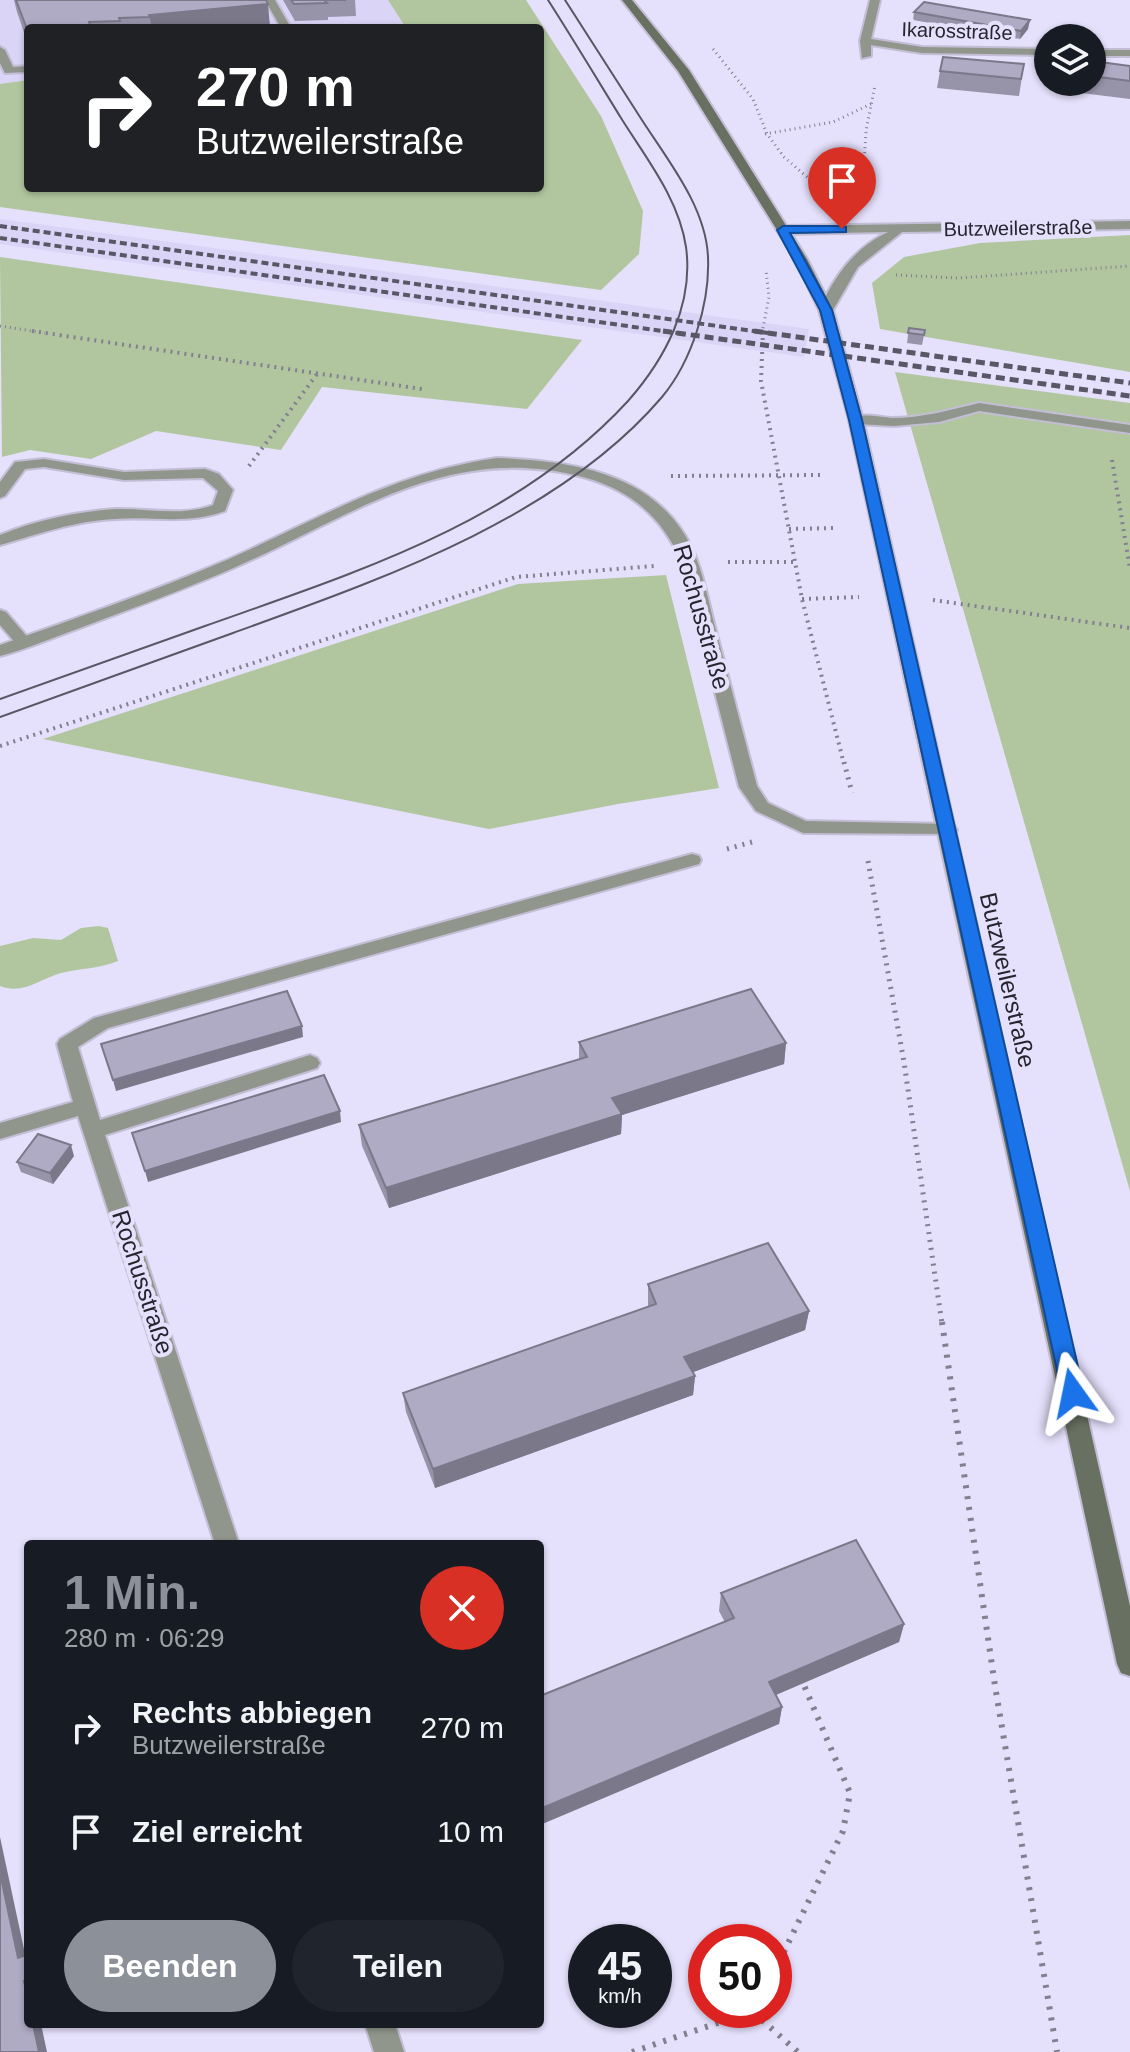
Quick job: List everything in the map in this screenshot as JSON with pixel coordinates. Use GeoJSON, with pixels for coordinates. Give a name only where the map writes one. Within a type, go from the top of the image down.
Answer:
{"type":"FeatureCollection","features":[{"type":"Feature","properties":{"kind":"main road"},"geometry":{"type":"LineString","coordinates":[[627,0],[683,70],[783,230]]}},
{"type":"Feature","properties":{"kind":"main road","name":"Butzweilerstraße"},"geometry":{"type":"LineString","coordinates":[[783,230],[826,310],[856,420],[1130,1664]]}},
{"type":"Feature","properties":{"kind":"street"},"geometry":{"type":"LineString","coordinates":[[270,0],[284,24]]}},
{"type":"Feature","properties":{"kind":"street","name":"Ikarosstraße"},"geometry":{"type":"LineString","coordinates":[[866,56],[865,41],[875,0]]}},
{"type":"Feature","properties":{"kind":"street","name":"Ikarosstraße"},"geometry":{"type":"LineString","coordinates":[[865,41],[922,50],[1034,52]]}},
{"type":"Feature","properties":{"kind":"street"},"geometry":{"type":"LineString","coordinates":[[0,50],[9,71],[24,69]]}},
{"type":"Feature","properties":{"kind":"street"},"geometry":{"type":"LineString","coordinates":[[1106,53],[1130,53]]}},
{"type":"Feature","properties":{"kind":"street","name":"Butzweilerstraße"},"geometry":{"type":"LineString","coordinates":[[783,230],[1130,225]]}},
{"type":"Feature","properties":{"kind":"street","name":"Butzweilerstraße"},"geometry":{"type":"LineString","coordinates":[[826,310],[839,280],[877,240],[906,229]]}},
{"type":"Feature","properties":{"kind":"street"},"geometry":{"type":"LineString","coordinates":[[856,420],[894,422],[939,418],[979,407],[1130,429]]}},
{"type":"Feature","properties":{"kind":"street"},"geometry":{"type":"LineString","coordinates":[[0,493],[20,465],[44,463],[124,476],[205,473],[226,490],[220,508],[205,515],[184,518],[117,514],[23,531],[0,540]]}},
{"type":"Feature","properties":{"kind":"street","name":"Rochusstraße"},"geometry":{"type":"LineString","coordinates":[[0,651],[235,562],[409,480],[443,469],[482,464],[543,464],[577,470],[624,487],[666,517],[680,537],[690,563],[748,787],[762,807],[803,827],[948,830]]}},
{"type":"Feature","properties":{"kind":"street"},"geometry":{"type":"LineString","coordinates":[[0,615],[24,643]]}},
{"type":"Feature","properties":{"kind":"street","name":"Rochusstraße"},"geometry":{"type":"LineString","coordinates":[[226,1540],[67,1044],[101,1023],[692,860]]}},
{"type":"Feature","properties":{"kind":"street"},"geometry":{"type":"LineString","coordinates":[[95,1130],[310,1063]]}},
{"type":"Feature","properties":{"kind":"street"},"geometry":{"type":"LineString","coordinates":[[0,1131],[85,1106]]}},
{"type":"Feature","properties":{"kind":"street"},"geometry":{"type":"LineString","coordinates":[[381,2028],[389,2052]]}},
{"type":"Feature","properties":{"kind":"path"},"geometry":{"type":"LineString","coordinates":[[861,208],[871,104],[879,62],[866,56]]}},
{"type":"Feature","properties":{"kind":"path"},"geometry":{"type":"LineString","coordinates":[[725,138],[817,127],[847,117],[871,104]]}},
{"type":"Feature","properties":{"kind":"path"},"geometry":{"type":"LineString","coordinates":[[767,134],[798,171],[838,202]]}},
{"type":"Feature","properties":{"kind":"path"},"geometry":{"type":"LineString","coordinates":[[765,260],[769,297],[759,360],[777,475],[802,599],[862,829],[904,1062],[995,1686],[1057,2052]]}},
{"type":"Feature","properties":{"kind":"path"},"geometry":{"type":"LineString","coordinates":[[856,262],[910,278],[1130,266]]}},
{"type":"Feature","properties":{"kind":"path"},"geometry":{"type":"LineString","coordinates":[[0,326],[422,389]]}},
{"type":"Feature","properties":{"kind":"path"},"geometry":{"type":"LineString","coordinates":[[219,482],[253,464],[317,374]]}},
{"type":"Feature","properties":{"kind":"path"},"geometry":{"type":"LineString","coordinates":[[1106,426],[1130,569]]}},
{"type":"Feature","properties":{"kind":"path"},"geometry":{"type":"LineString","coordinates":[[667,476],[821,475]]}},
{"type":"Feature","properties":{"kind":"path"},"geometry":{"type":"LineString","coordinates":[[789,529],[834,528]]}},
{"type":"Feature","properties":{"kind":"path"},"geometry":{"type":"LineString","coordinates":[[0,746],[283,656],[516,577],[690,563],[795,562]]}},
{"type":"Feature","properties":{"kind":"path"},"geometry":{"type":"LineString","coordinates":[[802,599],[894,595]]}},
{"type":"Feature","properties":{"kind":"path"},"geometry":{"type":"LineString","coordinates":[[945,601],[1130,628]]}},
{"type":"Feature","properties":{"kind":"path"},"geometry":{"type":"LineString","coordinates":[[692,860],[803,827]]}},
{"type":"Feature","properties":{"kind":"path"},"geometry":{"type":"LineString","coordinates":[[792,1935],[843,1831],[850,1793],[803,1683]]}},
{"type":"Feature","properties":{"kind":"path"},"geometry":{"type":"LineString","coordinates":[[632,2052],[704,2028]]}},
{"type":"Feature","properties":{"kind":"path"},"geometry":{"type":"LineString","coordinates":[[773,2028],[798,2052]]}},
{"type":"Feature","properties":{"kind":"shaded area"},"geometry":{"type":"Polygon","coordinates":[[[0,0],[388,0],[403,24],[24,24],[24,81],[0,84],[0,0]]]}},
{"type":"Feature","properties":{"kind":"shaded area"},"geometry":{"type":"Polygon","coordinates":[[[0,219],[809,329],[804,357],[0,244],[0,219]]]}},
{"type":"Feature","properties":{"kind":"green space"},"geometry":{"type":"Polygon","coordinates":[[[388,0],[526,0],[542,24],[403,24],[388,0]]]}},
{"type":"Feature","properties":{"kind":"green space"},"geometry":{"type":"Polygon","coordinates":[[[544,28],[601,116],[643,211],[639,254],[601,290],[0,207],[0,84],[24,81],[24,192],[544,192],[544,28]]]}},
{"type":"Feature","properties":{"kind":"green space"},"geometry":{"type":"Polygon","coordinates":[[[1130,235],[1130,372],[880,329],[872,283],[904,257],[980,243],[1130,235]]]}},
{"type":"Feature","properties":{"kind":"green space"},"geometry":{"type":"Polygon","coordinates":[[[0,257],[582,340],[527,409],[322,387],[281,450],[156,431],[91,459],[30,450],[2,457],[0,257]]]}},
{"type":"Feature","properties":{"kind":"green space"},"geometry":{"type":"Polygon","coordinates":[[[895,372],[1130,403],[1130,1191],[895,372]]]}},
{"type":"Feature","properties":{"kind":"green space"},"geometry":{"type":"Polygon","coordinates":[[[666,575],[719,788],[489,829],[43,739],[518,584],[666,575]]]}},
{"type":"Feature","properties":{"kind":"green space"},"geometry":{"type":"Polygon","coordinates":[[[81,928],[108,928],[118,961],[61,973],[16,989],[0,986],[0,946],[33,938],[61,940],[81,928]]]}},
{"type":"Feature","properties":{"kind":"building"},"geometry":{"type":"Polygon","coordinates":[[[16,0],[266,0],[268,4],[119,18],[120,21],[90,24],[25,24],[16,0]]]}},
{"type":"Feature","properties":{"kind":"building"},"geometry":{"type":"Polygon","coordinates":[[[291,0],[324,0],[327,3],[294,4],[291,0]]]}},
{"type":"Feature","properties":{"kind":"building"},"geometry":{"type":"Polygon","coordinates":[[[924,2],[1030,20],[1021,31],[914,12],[924,2]]]}},
{"type":"Feature","properties":{"kind":"building"},"geometry":{"type":"Polygon","coordinates":[[[943,57],[1024,64],[1021,79],[940,71],[943,57]]]}},
{"type":"Feature","properties":{"kind":"building"},"geometry":{"type":"Polygon","coordinates":[[[1106,63],[1130,66],[1130,81],[1106,78],[1106,63]]]}},
{"type":"Feature","properties":{"kind":"building"},"geometry":{"type":"Polygon","coordinates":[[[909,328],[925,330],[924,335],[908,333],[909,328]]]}},
{"type":"Feature","properties":{"kind":"building"},"geometry":{"type":"Polygon","coordinates":[[[751,989],[786,1043],[612,1098],[622,1114],[386,1188],[359,1125],[587,1057],[579,1042],[751,989]]]}},
{"type":"Feature","properties":{"kind":"building"},"geometry":{"type":"Polygon","coordinates":[[[287,991],[302,1026],[113,1080],[101,1044],[287,991]]]}},
{"type":"Feature","properties":{"kind":"building"},"geometry":{"type":"Polygon","coordinates":[[[324,1075],[340,1111],[145,1171],[132,1133],[324,1075]]]}},
{"type":"Feature","properties":{"kind":"building"},"geometry":{"type":"Polygon","coordinates":[[[38,1134],[71,1145],[50,1173],[17,1162],[38,1134]]]}},
{"type":"Feature","properties":{"kind":"building"},"geometry":{"type":"Polygon","coordinates":[[[768,1243],[809,1311],[684,1357],[695,1376],[433,1469],[403,1393],[656,1304],[648,1284],[768,1243]]]}},
{"type":"Feature","properties":{"kind":"building"},"geometry":{"type":"Polygon","coordinates":[[[856,1540],[904,1624],[769,1682],[782,1707],[544,1807],[544,1694],[734,1618],[721,1593],[856,1540]]]}},
{"type":"Feature","properties":{"kind":"building"},"geometry":{"type":"Polygon","coordinates":[[[0,1873],[18,1958],[24,1956],[24,2028],[34,2028],[39,2052],[0,2052],[0,1873]]]}},
{"type":"Feature","properties":{"kind":"tram line"},"geometry":{"type":"LineString","coordinates":[[0,699],[319,585],[432,539],[485,512],[536,480],[584,443],[641,385],[665,349],[681,310],[687,269],[682,229],[660,180],[548,0]]}},
{"type":"Feature","properties":{"kind":"tram line"},"geometry":{"type":"LineString","coordinates":[[0,717],[347,591],[463,541],[572,478],[620,440],[662,397],[673,383],[697,331],[708,275],[706,238],[683,183],[565,0]]}},
{"type":"Feature","properties":{"kind":"railway"},"geometry":{"type":"LineString","coordinates":[[0,226],[768,333]]}},
{"type":"Feature","properties":{"kind":"railway"},"geometry":{"type":"LineString","coordinates":[[0,238],[677,333]]}},
{"type":"Feature","properties":{"kind":"railway"},"geometry":{"type":"LineString","coordinates":[[663,331],[1130,396]]}},
{"type":"Feature","properties":{"kind":"railway"},"geometry":{"type":"LineString","coordinates":[[754,331],[1130,383]]}},
{"type":"Feature","properties":{"kind":"route"},"geometry":{"type":"LineString","coordinates":[[842,229],[783,230],[826,310],[856,420],[1073,1393]]}}]}
